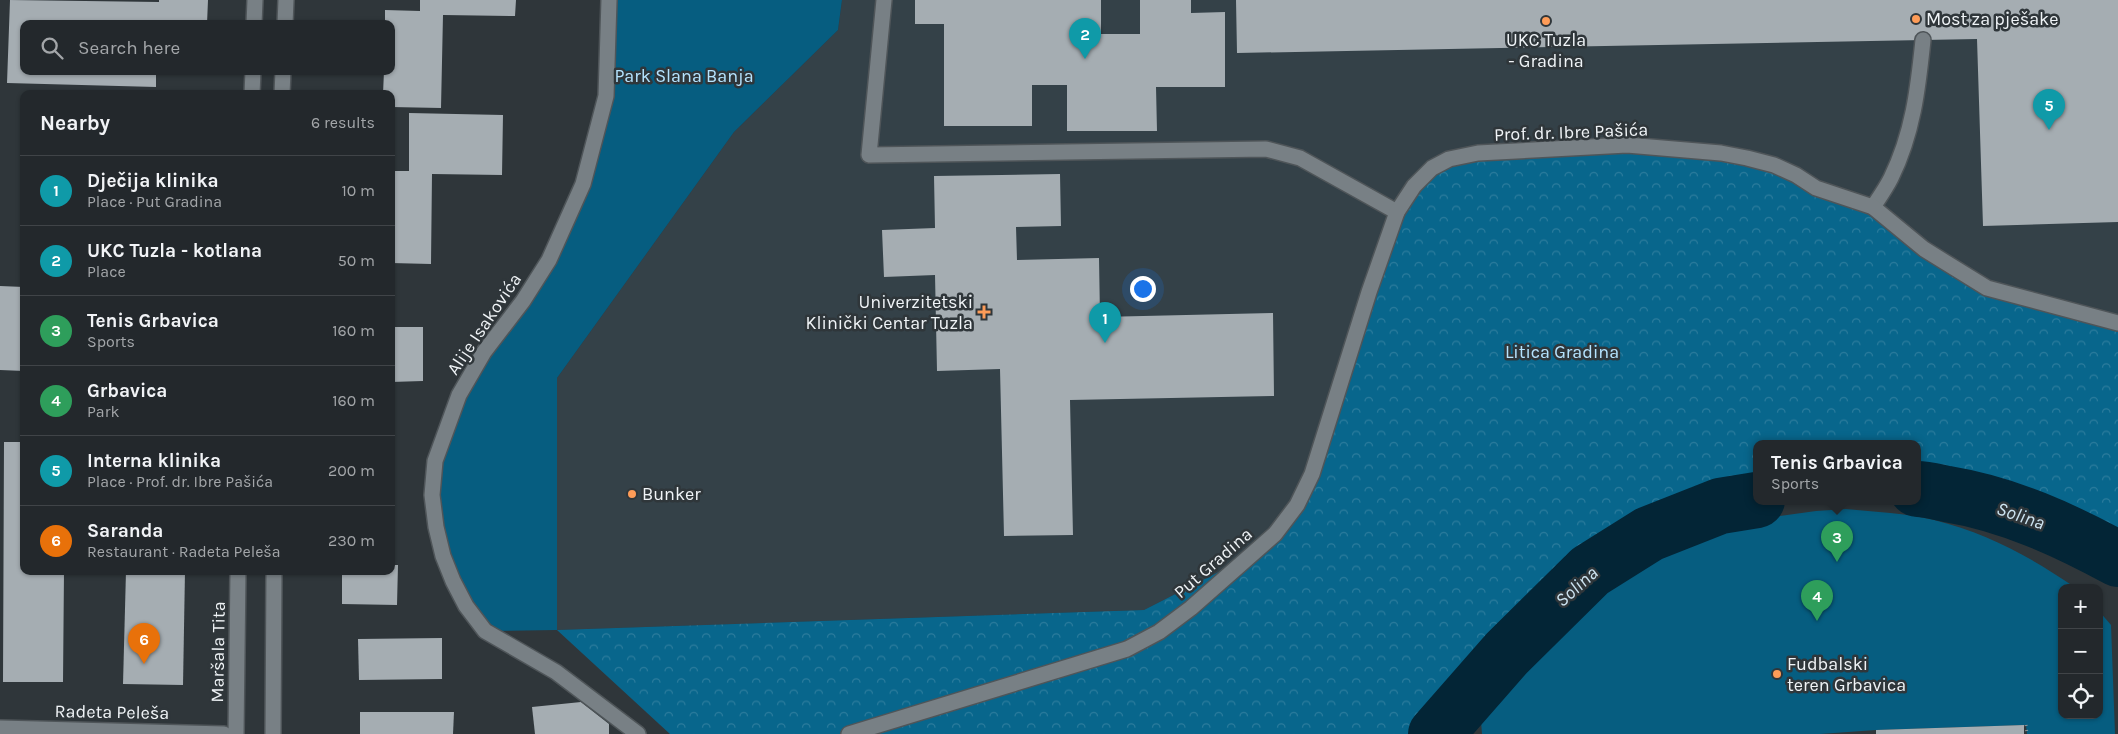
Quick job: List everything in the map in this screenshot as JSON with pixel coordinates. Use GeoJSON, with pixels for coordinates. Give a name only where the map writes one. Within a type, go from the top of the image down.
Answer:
{"type":"FeatureCollection","features":[{"type":"Feature","properties":{"kind":"street"},"geometry":{"type":"LineString","coordinates":[[254,20],[255,0]]}},
{"type":"Feature","properties":{"kind":"street"},"geometry":{"type":"LineString","coordinates":[[285,20],[286,0]]}},
{"type":"Feature","properties":{"kind":"street","name":"Alije Isakovića"},"geometry":{"type":"LineString","coordinates":[[609,0],[606,96],[583,184],[549,260],[523,301],[484,352],[459,395],[435,461],[432,495],[436,526],[449,573],[466,606],[485,632],[556,672],[638,734]]}},
{"type":"Feature","properties":{"kind":"street"},"geometry":{"type":"LineString","coordinates":[[884,0],[869,155],[1266,149],[1300,158],[1397,212]]}},
{"type":"Feature","properties":{"kind":"street"},"geometry":{"type":"LineString","coordinates":[[1873,207],[1891,179],[1907,139],[1916,103],[1923,40]]}},
{"type":"Feature","properties":{"kind":"street"},"geometry":{"type":"LineString","coordinates":[[252,90],[253,75]]}},
{"type":"Feature","properties":{"kind":"street"},"geometry":{"type":"LineString","coordinates":[[282,90],[283,75]]}},
{"type":"Feature","properties":{"kind":"street","name":"Prof. dr. Ibre Pašića"},"geometry":{"type":"LineString","coordinates":[[1397,212],[1414,186],[1432,168],[1449,159],[1478,153],[1628,145],[1721,153],[1774,165],[1796,175],[1816,188],[1873,207],[1924,249],[1987,288],[2118,323]]}},
{"type":"Feature","properties":{"kind":"street","name":"Put Gradina"},"geometry":{"type":"LineString","coordinates":[[849,734],[1127,649],[1159,632],[1191,608],[1275,534],[1297,505],[1312,474],[1369,292],[1397,212]]}},
{"type":"Feature","properties":{"kind":"street","name":"Maršala Tita"},"geometry":{"type":"LineString","coordinates":[[236,734],[238,575]]}},
{"type":"Feature","properties":{"kind":"street"},"geometry":{"type":"LineString","coordinates":[[265,734],[273,734],[274,575]]}},
{"type":"Feature","properties":{"kind":"street","name":"Radeta Peleša"},"geometry":{"type":"LineString","coordinates":[[0,728],[224,734]]}},
{"type":"Feature","properties":{"kind":"path"},"geometry":{"type":"LineString","coordinates":[[2026,725],[2027,734]]}},
{"type":"Feature","properties":{"kind":"shaded area","name":"Univerzitetski Klinički Centar Tuzla"},"geometry":{"type":"Polygon","coordinates":[[[842,0],[2118,0],[2118,323],[1312,474],[1252,555],[1144,610],[557,630],[557,378],[734,132],[838,30],[842,0]]]}},
{"type":"Feature","properties":{"kind":"green space","name":"Park Slana Banja"},"geometry":{"type":"Polygon","coordinates":[[[609,0],[842,0],[838,30],[734,132],[557,378],[557,630],[485,631],[466,606],[432,495],[459,395],[549,260],[606,96],[609,0]]]}},
{"type":"Feature","properties":{"kind":"green space","name":"Litica Gradina"},"geometry":{"type":"Polygon","coordinates":[[[1628,145],[1721,153],[1873,207],[1987,288],[2118,323],[2118,559],[2066,531],[2019,514],[1970,498],[1921,490],[1921,440],[1753,440],[1753,501],[1720,506],[1649,534],[1590,571],[1507,653],[1436,734],[670,734],[557,630],[1144,610],[1252,555],[1297,505],[1397,212],[1449,159],[1628,145]]]}},
{"type":"Feature","properties":{"kind":"green space"},"geometry":{"type":"Polygon","coordinates":[[[1846,509],[1890,513],[1953,525],[2023,555],[2070,584],[2058,584],[2058,719],[2103,719],[2103,616],[2111,625],[2115,734],[2027,734],[2026,725],[1876,730],[1820,734],[1482,734],[1480,708],[1536,654],[1607,591],[1652,562],[1718,533],[1758,519],[1846,509]]]}},
{"type":"Feature","properties":{"kind":"building"},"geometry":{"type":"Polygon","coordinates":[[[10,0],[159,2],[159,0],[208,0],[207,20],[20,20],[20,75],[156,75],[156,87],[7,83],[10,0]]]}},
{"type":"Feature","properties":{"kind":"building"},"geometry":{"type":"Polygon","coordinates":[[[420,0],[516,0],[515,16],[443,15],[441,108],[395,107],[395,90],[383,90],[384,75],[395,75],[395,20],[385,20],[385,10],[420,11],[420,0]]]}},
{"type":"Feature","properties":{"kind":"building"},"geometry":{"type":"Polygon","coordinates":[[[915,0],[1101,0],[1101,34],[1140,34],[1140,0],[1191,0],[1191,13],[1225,12],[1225,87],[1156,87],[1157,131],[1067,131],[1067,85],[1032,85],[1032,126],[944,126],[944,24],[915,24],[915,0]]]}},
{"type":"Feature","properties":{"kind":"building"},"geometry":{"type":"Polygon","coordinates":[[[1236,0],[2118,0],[2118,222],[1983,226],[1977,39],[1237,53],[1236,0]]]}},
{"type":"Feature","properties":{"kind":"building"},"geometry":{"type":"Polygon","coordinates":[[[409,113],[503,115],[502,175],[432,174],[431,264],[395,263],[395,171],[409,171],[409,113]]]}},
{"type":"Feature","properties":{"kind":"building"},"geometry":{"type":"Polygon","coordinates":[[[1060,174],[1061,226],[1016,227],[1017,260],[1099,258],[1100,317],[1273,313],[1274,396],[1070,400],[1073,535],[1004,536],[1000,369],[937,371],[935,275],[884,277],[882,230],[935,228],[934,176],[1060,174]]]}},
{"type":"Feature","properties":{"kind":"building"},"geometry":{"type":"Polygon","coordinates":[[[0,286],[20,287],[20,371],[0,370],[0,286]]]}},
{"type":"Feature","properties":{"kind":"building"},"geometry":{"type":"Polygon","coordinates":[[[395,327],[423,327],[423,381],[395,382],[395,327]]]}},
{"type":"Feature","properties":{"kind":"building"},"geometry":{"type":"Polygon","coordinates":[[[4,442],[20,442],[20,575],[64,575],[63,682],[3,682],[4,442]]]}},
{"type":"Feature","properties":{"kind":"building"},"geometry":{"type":"Polygon","coordinates":[[[395,565],[398,565],[397,605],[342,604],[342,575],[395,575],[395,565]]]}},
{"type":"Feature","properties":{"kind":"building"},"geometry":{"type":"Polygon","coordinates":[[[126,575],[185,575],[183,685],[123,684],[126,575]]]}},
{"type":"Feature","properties":{"kind":"building"},"geometry":{"type":"Polygon","coordinates":[[[442,638],[442,679],[359,680],[358,639],[442,638]]]}},
{"type":"Feature","properties":{"kind":"building"},"geometry":{"type":"Polygon","coordinates":[[[581,702],[609,724],[609,734],[535,734],[532,707],[581,702]]]}},
{"type":"Feature","properties":{"kind":"building"},"geometry":{"type":"Polygon","coordinates":[[[360,712],[454,712],[453,734],[360,734],[360,712]]]}},
{"type":"Feature","properties":{"kind":"building"},"geometry":{"type":"Polygon","coordinates":[[[2024,725],[2024,734],[1876,734],[1876,730],[2024,725]]]}},
{"type":"Feature","properties":{"kind":"waterway","name":"Solina"},"geometry":{"type":"LineString","coordinates":[[1921,489],[1970,498],[2014,511],[2057,528],[2118,559]]}},
{"type":"Feature","properties":{"kind":"waterway","name":"Solina"},"geometry":{"type":"LineString","coordinates":[[1436,734],[1507,653],[1590,571],[1649,534],[1720,506],[1753,501]]}},
{"type":"Feature","properties":{"kind":"place","name":"Most za pješake"},"geometry":{"type":"Point","coordinates":[1916,19]}},
{"type":"Feature","properties":{"kind":"place","name":"UKC Tuzla - Gradina"},"geometry":{"type":"Point","coordinates":[1546,21]}},
{"type":"Feature","properties":{"kind":"place","name":"UKC Tuzla - kotlana"},"geometry":{"type":"Point","coordinates":[1085,59]}},
{"type":"Feature","properties":{"kind":"place","name":"Interna klinika"},"geometry":{"type":"Point","coordinates":[2049,130]}},
{"type":"Feature","properties":{"kind":"place","name":"Univerzitetski Klinički Centar Tuzla"},"geometry":{"type":"Point","coordinates":[984,312]}},
{"type":"Feature","properties":{"kind":"place","name":"Dječija klinika"},"geometry":{"type":"Point","coordinates":[1105,343]}},
{"type":"Feature","properties":{"kind":"place","name":"Bunker"},"geometry":{"type":"Point","coordinates":[632,494]}},
{"type":"Feature","properties":{"kind":"place","name":"Tenis Grbavica"},"geometry":{"type":"Point","coordinates":[1837,562]}},
{"type":"Feature","properties":{"kind":"place","name":"Grbavica"},"geometry":{"type":"Point","coordinates":[1817,621]}},
{"type":"Feature","properties":{"kind":"place","name":"Saranda"},"geometry":{"type":"Point","coordinates":[144,664]}},
{"type":"Feature","properties":{"kind":"place","name":"Fudbalski teren Grbavica"},"geometry":{"type":"Point","coordinates":[1777,674]}}]}
